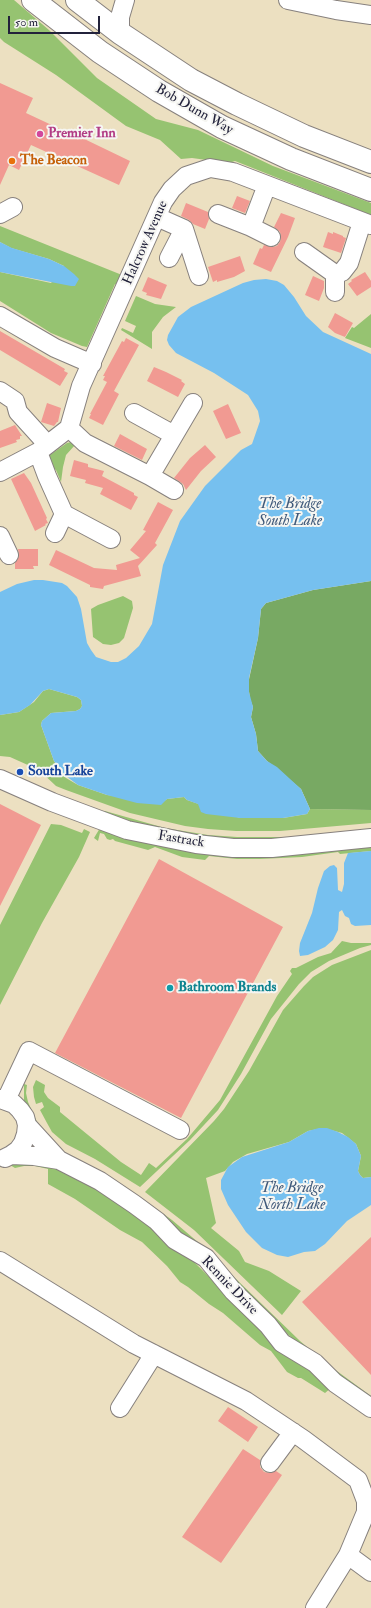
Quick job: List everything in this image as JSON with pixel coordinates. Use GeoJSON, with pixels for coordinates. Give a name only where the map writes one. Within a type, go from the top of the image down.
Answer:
{"type":"FeatureCollection","features":[{"type":"Feature","properties":{"kind":"main road","name":"Bob Dunn Way"},"geometry":{"type":"LineString","coordinates":[[33,0],[100,52],[159,91],[222,127],[291,159],[371,190]]}},
{"type":"Feature","properties":{"kind":"main road","name":"Bob Dunn Way"},"geometry":{"type":"LineString","coordinates":[[77,0],[120,33],[191,80],[304,136],[371,162]]}},
{"type":"Feature","properties":{"kind":"street"},"geometry":{"type":"LineString","coordinates":[[120,33],[120,17],[125,0]]}},
{"type":"Feature","properties":{"kind":"street"},"geometry":{"type":"LineString","coordinates":[[288,0],[336,10],[371,15]]}},
{"type":"Feature","properties":{"kind":"street","name":"Halcrow Avenue"},"geometry":{"type":"LineString","coordinates":[[69,428],[81,386],[163,202],[172,189],[186,176],[210,168],[233,172],[366,224]]}},
{"type":"Feature","properties":{"kind":"street"},"geometry":{"type":"LineString","coordinates":[[251,227],[267,185]]}},
{"type":"Feature","properties":{"kind":"street"},"geometry":{"type":"LineString","coordinates":[[218,214],[251,227],[271,237]]}},
{"type":"Feature","properties":{"kind":"street"},"geometry":{"type":"LineString","coordinates":[[157,217],[184,229],[200,276]]}},
{"type":"Feature","properties":{"kind":"street"},"geometry":{"type":"LineString","coordinates":[[335,274],[342,272],[349,263],[366,224]]}},
{"type":"Feature","properties":{"kind":"street"},"geometry":{"type":"LineString","coordinates":[[169,258],[184,229]]}},
{"type":"Feature","properties":{"kind":"street"},"geometry":{"type":"LineString","coordinates":[[304,252],[335,274]]}},
{"type":"Feature","properties":{"kind":"street"},"geometry":{"type":"LineString","coordinates":[[335,274],[335,292]]}},
{"type":"Feature","properties":{"kind":"street"},"geometry":{"type":"LineString","coordinates":[[0,316],[55,348],[92,364]]}},
{"type":"Feature","properties":{"kind":"street"},"geometry":{"type":"LineString","coordinates":[[0,391],[15,400],[18,412],[43,448],[47,476],[64,514],[110,539]]}},
{"type":"Feature","properties":{"kind":"street"},"geometry":{"type":"LineString","coordinates":[[150,476],[193,403]]}},
{"type":"Feature","properties":{"kind":"street"},"geometry":{"type":"LineString","coordinates":[[134,413],[174,435]]}},
{"type":"Feature","properties":{"kind":"street"},"geometry":{"type":"LineString","coordinates":[[0,472],[43,448],[69,428],[85,443],[174,490]]}},
{"type":"Feature","properties":{"kind":"street"},"geometry":{"type":"LineString","coordinates":[[55,533],[64,514]]}},
{"type":"Feature","properties":{"kind":"street"},"geometry":{"type":"LineString","coordinates":[[0,536],[8,555]]}},
{"type":"Feature","properties":{"kind":"street","name":"Fastrack"},"geometry":{"type":"LineString","coordinates":[[0,779],[52,802],[120,827],[159,837],[196,844],[233,848],[272,848],[371,838]]}},
{"type":"Feature","properties":{"kind":"street"},"geometry":{"type":"LineString","coordinates":[[3,1099],[29,1051],[180,1130]]}},
{"type":"Feature","properties":{"kind":"street","name":"Rennie Drive"},"geometry":{"type":"LineString","coordinates":[[3,1099],[14,1104],[20,1110],[25,1117],[27,1125],[23,1143],[18,1150],[3,1158]]}},
{"type":"Feature","properties":{"kind":"street","name":"Rennie Drive"},"geometry":{"type":"LineString","coordinates":[[27,1125],[59,1160]]}},
{"type":"Feature","properties":{"kind":"street","name":"Rennie Drive"},"geometry":{"type":"LineString","coordinates":[[3,1158],[34,1156],[59,1160],[100,1181],[157,1221],[175,1240],[206,1258],[233,1291],[268,1325],[282,1343],[315,1363],[335,1383],[371,1408]]}},
{"type":"Feature","properties":{"kind":"street"},"geometry":{"type":"LineString","coordinates":[[0,1262],[134,1344],[246,1401],[294,1432],[358,1480],[369,1501],[366,1512],[348,1555],[315,1608]]}},
{"type":"Feature","properties":{"kind":"street"},"geometry":{"type":"LineString","coordinates":[[120,1408],[154,1354]]}},
{"type":"Feature","properties":{"kind":"street"},"geometry":{"type":"LineString","coordinates":[[270,1463],[294,1432]]}},
{"type":"Feature","properties":{"kind":"street"},"geometry":{"type":"LineString","coordinates":[[348,1555],[371,1572]]}},
{"type":"Feature","properties":{"kind":"green space"},"geometry":{"type":"Polygon","coordinates":[[[0,0],[14,0],[49,30],[97,78],[156,119],[198,130],[273,166],[371,203],[371,215],[235,161],[229,163],[192,158],[181,159],[160,140],[126,126],[56,75],[4,42],[0,38],[0,0]]]}},
{"type":"Feature","properties":{"kind":"green space"},"geometry":{"type":"Polygon","coordinates":[[[0,226],[122,275],[122,287],[115,284],[87,347],[51,333],[0,301],[0,272],[51,283],[64,266],[49,259],[11,248],[0,242],[0,226]]]}},
{"type":"Feature","properties":{"kind":"green space"},"geometry":{"type":"Polygon","coordinates":[[[136,296],[155,304],[176,307],[163,317],[152,332],[152,349],[121,330],[122,328],[133,333],[136,326],[125,321],[136,296]]]}},
{"type":"Feature","properties":{"kind":"green space"},"geometry":{"type":"Polygon","coordinates":[[[371,314],[371,348],[345,338],[352,327],[354,328],[371,314]]]}},
{"type":"Feature","properties":{"kind":"green space"},"geometry":{"type":"Polygon","coordinates":[[[71,442],[75,445],[66,455],[61,482],[56,470],[52,468],[49,461],[50,455],[67,443],[71,442]]]}},
{"type":"Feature","properties":{"kind":"green space"},"geometry":{"type":"Polygon","coordinates":[[[371,581],[371,810],[310,809],[301,789],[267,761],[258,751],[256,734],[251,717],[253,707],[250,699],[248,684],[258,638],[261,609],[266,603],[313,590],[371,581]]]}},
{"type":"Feature","properties":{"kind":"green space"},"geometry":{"type":"Polygon","coordinates":[[[123,596],[132,601],[133,608],[124,638],[119,643],[111,645],[103,644],[93,637],[91,609],[123,596]]]}},
{"type":"Feature","properties":{"kind":"green space"},"geometry":{"type":"Polygon","coordinates":[[[49,689],[77,697],[81,700],[82,706],[80,709],[76,711],[51,713],[42,721],[41,725],[54,761],[66,778],[78,785],[107,795],[164,801],[167,799],[184,797],[187,800],[240,818],[283,818],[307,814],[310,809],[371,810],[371,823],[280,831],[236,831],[208,829],[185,826],[130,813],[56,786],[39,770],[10,757],[0,756],[0,715],[19,712],[34,702],[43,691],[49,689]]]}},
{"type":"Feature","properties":{"kind":"green space"},"geometry":{"type":"Polygon","coordinates":[[[105,811],[165,828],[208,835],[237,837],[290,837],[371,829],[371,832],[287,840],[237,841],[166,832],[104,815],[105,811]]]}},
{"type":"Feature","properties":{"kind":"green space"},"geometry":{"type":"Polygon","coordinates":[[[51,824],[61,825],[82,833],[84,829],[90,832],[79,857],[42,923],[0,1005],[0,925],[51,824]]]}},
{"type":"Feature","properties":{"kind":"green space"},"geometry":{"type":"Polygon","coordinates":[[[100,828],[120,834],[371,846],[371,851],[340,854],[338,852],[302,857],[260,859],[237,859],[209,856],[205,860],[182,857],[155,847],[148,850],[115,841],[113,839],[107,839],[104,834],[100,833],[98,841],[94,838],[100,828]]]}},
{"type":"Feature","properties":{"kind":"green space"},"geometry":{"type":"Polygon","coordinates":[[[342,941],[351,943],[371,943],[371,945],[329,961],[311,972],[299,984],[271,1019],[241,1074],[218,1110],[190,1140],[140,1187],[95,1159],[66,1144],[52,1132],[40,1110],[44,1107],[42,1102],[36,1104],[33,1087],[36,1080],[45,1085],[44,1092],[48,1098],[60,1107],[60,1112],[121,1162],[141,1175],[149,1163],[156,1168],[187,1139],[220,1100],[277,996],[292,974],[290,971],[292,968],[296,968],[318,957],[331,953],[342,941]]]}},
{"type":"Feature","properties":{"kind":"green space"},"geometry":{"type":"Polygon","coordinates":[[[371,950],[371,1177],[363,1178],[358,1171],[361,1156],[356,1144],[342,1133],[323,1128],[308,1131],[289,1142],[247,1154],[233,1162],[225,1171],[206,1178],[216,1223],[211,1228],[239,1251],[245,1262],[269,1271],[301,1291],[282,1315],[194,1230],[145,1192],[224,1109],[249,1071],[283,1010],[304,986],[313,977],[332,965],[371,950]]]}},
{"type":"Feature","properties":{"kind":"green space"},"geometry":{"type":"Polygon","coordinates":[[[24,1084],[27,1085],[26,1093],[28,1102],[38,1124],[57,1148],[126,1187],[172,1220],[199,1243],[300,1341],[326,1363],[371,1396],[371,1400],[296,1342],[175,1227],[142,1202],[47,1144],[24,1101],[24,1084]]]}},
{"type":"Feature","properties":{"kind":"green space"},"geometry":{"type":"Polygon","coordinates":[[[18,1163],[48,1165],[73,1176],[129,1209],[191,1259],[270,1337],[331,1388],[325,1393],[301,1378],[287,1372],[271,1351],[260,1345],[223,1313],[180,1282],[167,1266],[142,1242],[120,1230],[75,1199],[48,1184],[48,1169],[35,1166],[15,1168],[10,1165],[18,1163]]]}},
{"type":"Feature","properties":{"kind":"water"},"geometry":{"type":"Polygon","coordinates":[[[0,242],[12,248],[49,259],[64,266],[79,279],[75,286],[71,286],[0,272],[0,242]]]}},
{"type":"Feature","properties":{"kind":"water","name":"The Bridge South Lake"},"geometry":{"type":"Polygon","coordinates":[[[266,279],[277,281],[284,285],[294,297],[306,316],[323,332],[371,354],[371,581],[313,590],[266,603],[261,609],[258,638],[249,678],[249,692],[253,707],[251,717],[256,734],[258,751],[267,761],[277,767],[301,789],[310,809],[307,814],[283,818],[240,818],[206,814],[201,812],[198,804],[187,800],[184,797],[167,799],[161,805],[137,803],[107,795],[78,785],[62,773],[54,761],[41,725],[42,721],[51,713],[76,711],[80,709],[82,706],[81,700],[77,697],[49,689],[43,691],[30,705],[19,712],[0,715],[0,592],[17,584],[34,580],[62,583],[67,586],[77,597],[81,609],[87,643],[96,657],[111,662],[118,662],[126,658],[139,646],[152,624],[163,565],[180,521],[205,486],[241,450],[252,444],[260,421],[258,411],[248,395],[214,373],[176,353],[169,345],[167,340],[168,335],[178,317],[191,307],[243,283],[266,279]]]}},
{"type":"Feature","properties":{"kind":"water"},"geometry":{"type":"Polygon","coordinates":[[[371,851],[371,925],[355,926],[351,924],[349,918],[345,916],[342,910],[339,912],[338,930],[333,940],[325,947],[308,955],[300,956],[300,943],[312,913],[324,871],[330,866],[334,865],[337,868],[338,890],[342,892],[344,884],[344,863],[348,853],[371,851]]]}},
{"type":"Feature","properties":{"kind":"water","name":"The Bridge North Lake"},"geometry":{"type":"Polygon","coordinates":[[[319,1128],[327,1128],[338,1132],[348,1137],[356,1144],[361,1156],[358,1171],[363,1178],[371,1177],[371,1205],[347,1221],[325,1244],[315,1251],[304,1252],[288,1257],[277,1255],[262,1248],[246,1232],[228,1205],[221,1189],[221,1180],[228,1167],[242,1157],[289,1142],[308,1131],[319,1128]]]}},
{"type":"Feature","properties":{"kind":"building","name":"Premier Inn"},"geometry":{"type":"Polygon","coordinates":[[[0,83],[33,98],[26,113],[130,161],[119,185],[31,145],[19,170],[9,165],[0,185],[0,83]]]}},
{"type":"Feature","properties":{"kind":"building"},"geometry":{"type":"Polygon","coordinates":[[[237,196],[250,201],[245,213],[232,208],[237,196]]]}},
{"type":"Feature","properties":{"kind":"building"},"geometry":{"type":"Polygon","coordinates":[[[186,203],[208,212],[209,219],[205,229],[193,224],[181,216],[186,203]]]}},
{"type":"Feature","properties":{"kind":"building"},"geometry":{"type":"Polygon","coordinates":[[[281,213],[295,218],[288,237],[271,272],[253,264],[260,248],[262,249],[264,245],[272,247],[277,246],[280,242],[280,232],[274,227],[281,213]]]}},
{"type":"Feature","properties":{"kind":"building"},"geometry":{"type":"Polygon","coordinates":[[[328,232],[333,234],[333,232],[346,238],[341,253],[323,247],[328,232]]]}},
{"type":"Feature","properties":{"kind":"building"},"geometry":{"type":"Polygon","coordinates":[[[240,256],[245,271],[234,277],[213,282],[208,267],[240,256]]]}},
{"type":"Feature","properties":{"kind":"building"},"geometry":{"type":"Polygon","coordinates":[[[365,272],[371,281],[371,287],[357,296],[348,284],[352,281],[351,280],[365,272]]]}},
{"type":"Feature","properties":{"kind":"building"},"geometry":{"type":"Polygon","coordinates":[[[313,276],[324,281],[324,288],[319,301],[305,295],[313,276]]]}},
{"type":"Feature","properties":{"kind":"building"},"geometry":{"type":"Polygon","coordinates":[[[148,277],[167,285],[161,299],[146,295],[147,293],[142,291],[148,277]]]}},
{"type":"Feature","properties":{"kind":"building"},"geometry":{"type":"Polygon","coordinates":[[[335,313],[353,323],[345,337],[335,333],[328,327],[335,313]]]}},
{"type":"Feature","properties":{"kind":"building"},"geometry":{"type":"Polygon","coordinates":[[[0,331],[65,369],[64,371],[68,373],[60,386],[0,350],[0,331]]]}},
{"type":"Feature","properties":{"kind":"building"},"geometry":{"type":"Polygon","coordinates":[[[126,338],[139,345],[114,391],[119,394],[103,425],[89,418],[90,414],[107,382],[103,380],[105,376],[103,376],[122,341],[124,342],[126,338]]]}},
{"type":"Feature","properties":{"kind":"building"},"geometry":{"type":"Polygon","coordinates":[[[154,367],[182,380],[181,381],[185,384],[178,397],[147,381],[154,367]]]}},
{"type":"Feature","properties":{"kind":"building"},"geometry":{"type":"Polygon","coordinates":[[[47,403],[61,408],[58,422],[54,426],[41,422],[47,403]]]}},
{"type":"Feature","properties":{"kind":"building"},"geometry":{"type":"Polygon","coordinates":[[[228,404],[241,433],[226,439],[213,411],[228,404]]]}},
{"type":"Feature","properties":{"kind":"building"},"geometry":{"type":"Polygon","coordinates":[[[15,425],[22,436],[20,436],[20,439],[16,440],[17,442],[0,448],[0,431],[15,425]]]}},
{"type":"Feature","properties":{"kind":"building"},"geometry":{"type":"Polygon","coordinates":[[[120,434],[147,449],[142,460],[114,446],[120,434]]]}},
{"type":"Feature","properties":{"kind":"building"},"geometry":{"type":"Polygon","coordinates":[[[205,445],[216,457],[201,471],[186,490],[183,484],[174,478],[190,458],[205,445]]]}},
{"type":"Feature","properties":{"kind":"building"},"geometry":{"type":"Polygon","coordinates":[[[74,460],[88,464],[88,467],[104,471],[102,476],[134,493],[134,495],[138,497],[131,510],[100,494],[103,488],[85,483],[86,480],[70,476],[74,460]]]}},
{"type":"Feature","properties":{"kind":"building"},"geometry":{"type":"Polygon","coordinates":[[[24,473],[31,483],[48,523],[35,531],[11,479],[24,473]]]}},
{"type":"Feature","properties":{"kind":"building"},"geometry":{"type":"Polygon","coordinates":[[[158,502],[173,510],[155,543],[157,545],[138,566],[141,576],[104,586],[103,589],[90,587],[90,585],[49,565],[56,550],[94,568],[117,570],[116,565],[140,558],[130,550],[146,531],[143,530],[158,502]]]}},
{"type":"Feature","properties":{"kind":"building"},"geometry":{"type":"Polygon","coordinates":[[[18,549],[38,549],[38,566],[33,566],[34,569],[15,569],[15,563],[19,556],[18,549]]]}},
{"type":"Feature","properties":{"kind":"building"},"geometry":{"type":"Polygon","coordinates":[[[0,804],[41,825],[0,906],[0,804]]]}},
{"type":"Feature","properties":{"kind":"building","name":"Bathroom Brands"},"geometry":{"type":"Polygon","coordinates":[[[159,859],[283,927],[181,1118],[55,1053],[159,859]]]}},
{"type":"Feature","properties":{"kind":"building"},"geometry":{"type":"Polygon","coordinates":[[[371,1237],[371,1375],[302,1302],[371,1237]]]}},
{"type":"Feature","properties":{"kind":"building"},"geometry":{"type":"Polygon","coordinates":[[[228,1407],[258,1427],[248,1442],[218,1421],[228,1407]]]}},
{"type":"Feature","properties":{"kind":"building"},"geometry":{"type":"Polygon","coordinates":[[[243,1449],[260,1460],[260,1467],[264,1472],[269,1473],[276,1471],[282,1475],[221,1563],[182,1537],[243,1449]]]}},
{"type":"Feature","properties":{"kind":"place","name":"Premier Inn"},"geometry":{"type":"Point","coordinates":[40,134]}},
{"type":"Feature","properties":{"kind":"place","name":"The Beacon"},"geometry":{"type":"Point","coordinates":[12,161]}},
{"type":"Feature","properties":{"kind":"place","name":"South Lake"},"geometry":{"type":"Point","coordinates":[20,772]}},
{"type":"Feature","properties":{"kind":"place","name":"Bathroom Brands"},"geometry":{"type":"Point","coordinates":[170,988]}}]}
